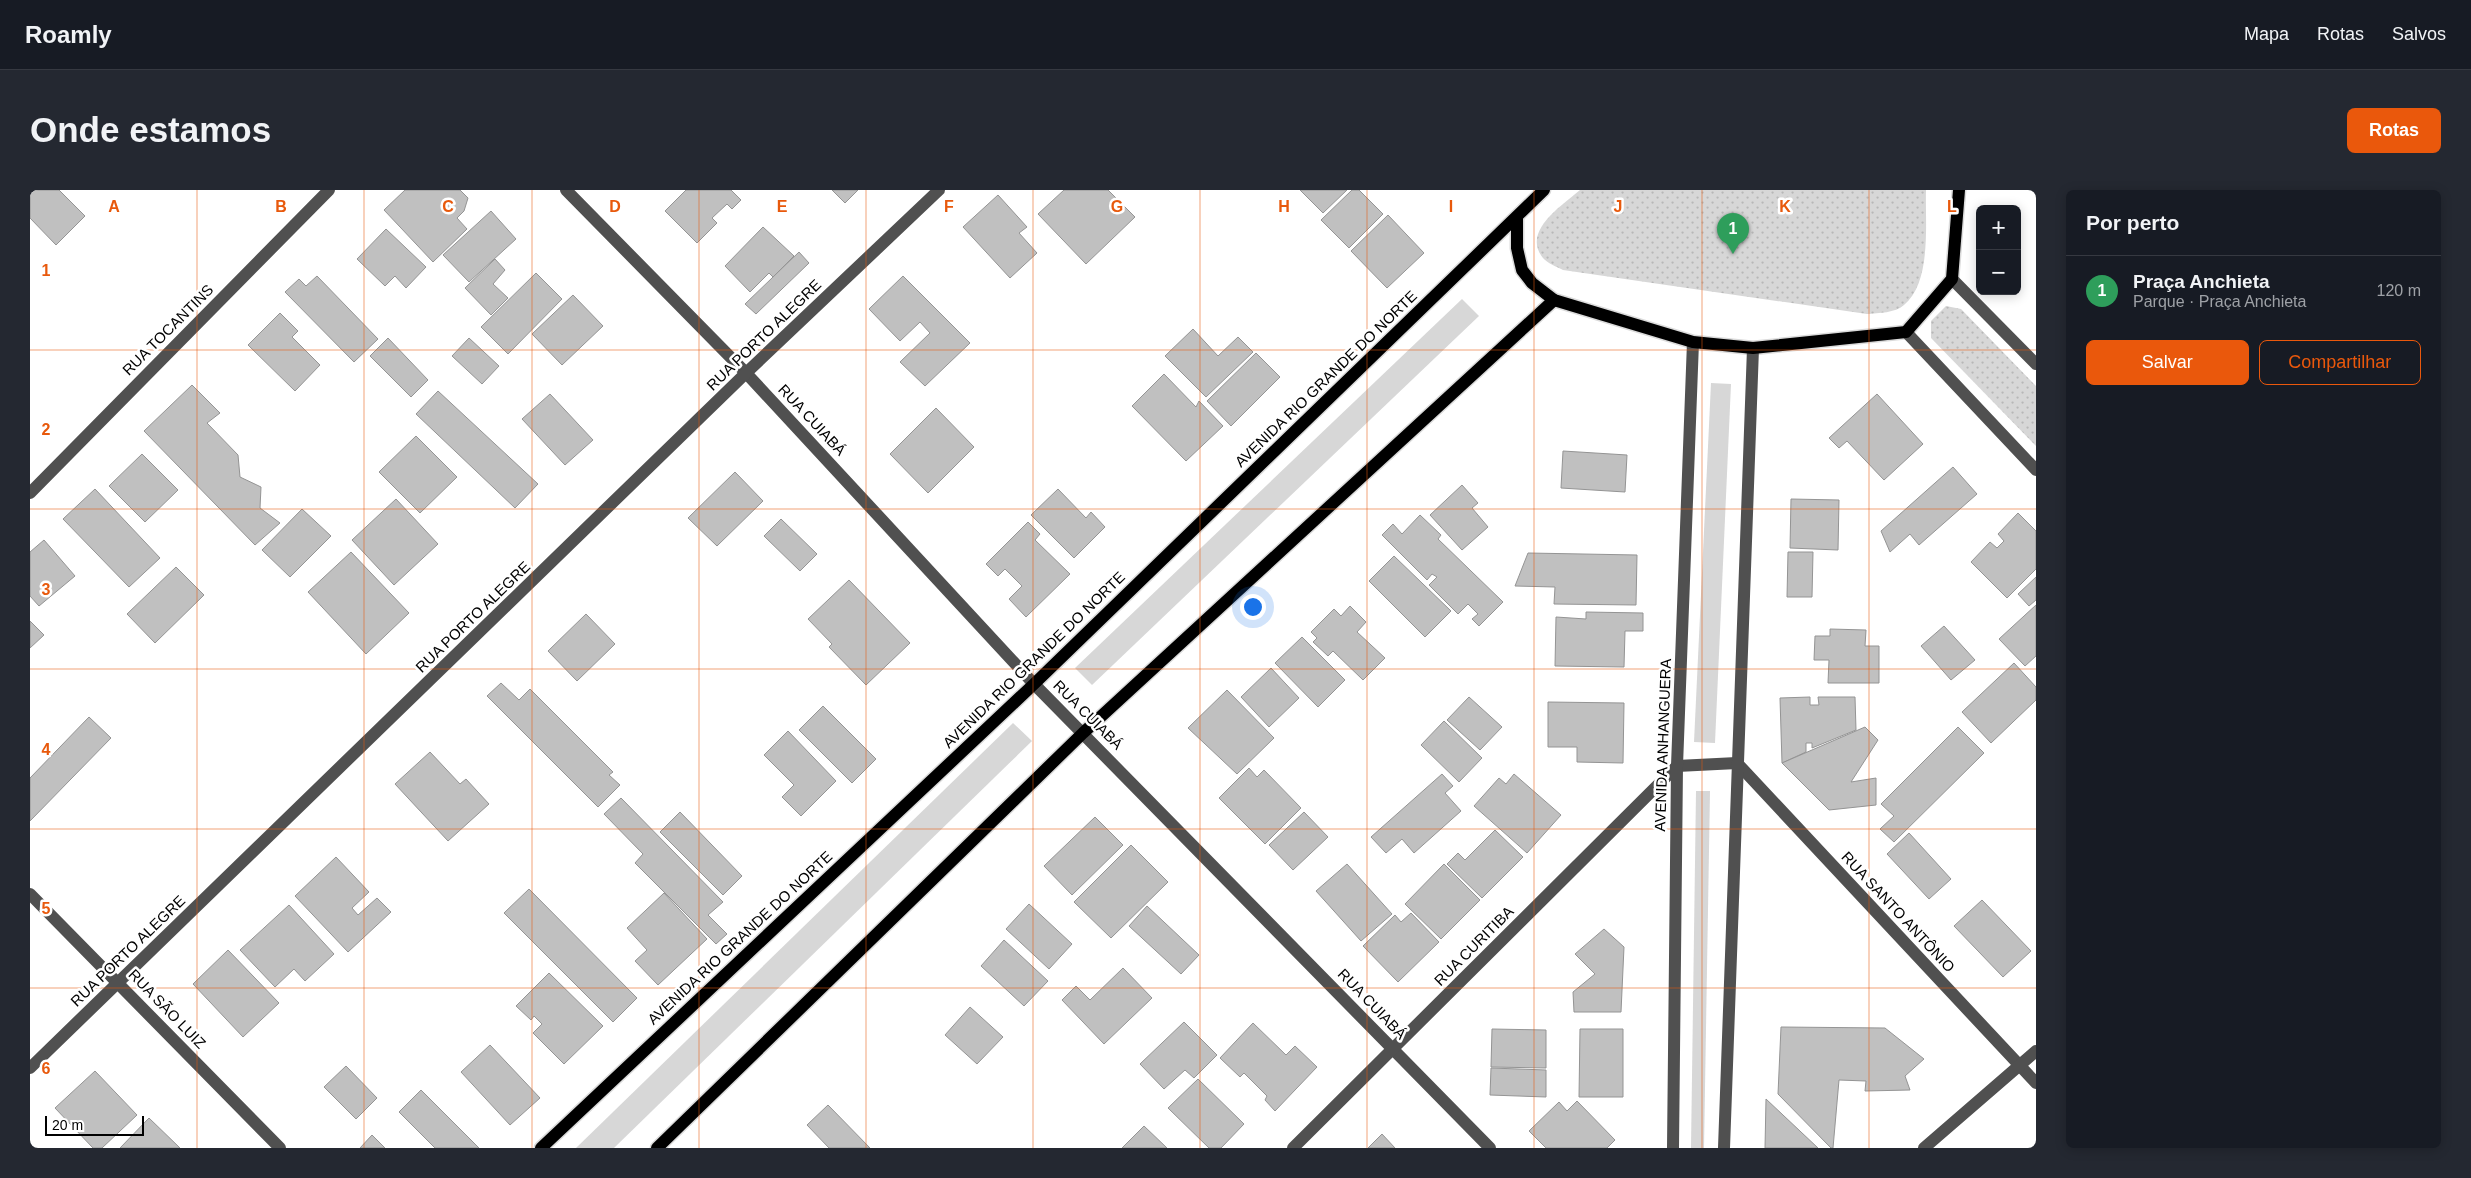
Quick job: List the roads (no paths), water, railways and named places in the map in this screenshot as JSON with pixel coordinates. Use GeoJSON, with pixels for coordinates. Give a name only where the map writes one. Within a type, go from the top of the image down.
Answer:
{"type":"FeatureCollection","features":[{"type":"Feature","properties":{"kind":"main road","name":"AVENIDA RIO GRANDE DO NORTE"},"geometry":{"type":"LineString","coordinates":[[542,1148],[1034,684],[1544,190]]}},
{"type":"Feature","properties":{"kind":"main road"},"geometry":{"type":"LineString","coordinates":[[1517,217],[1517,248],[1522,270],[1532,283],[1554,300],[1693,342],[1753,348],[1906,332],[1952,279],[1959,190]]}},
{"type":"Feature","properties":{"kind":"main road"},"geometry":{"type":"LineString","coordinates":[[657,1148],[1083,733],[1554,300]]}},
{"type":"Feature","properties":{"kind":"street","name":"RUA TOCANTINS"},"geometry":{"type":"LineString","coordinates":[[30,493],[329,190]]}},
{"type":"Feature","properties":{"kind":"street","name":"RUA CUIABÁ"},"geometry":{"type":"LineString","coordinates":[[566,190],[746,373],[1034,684],[1490,1148]]}},
{"type":"Feature","properties":{"kind":"street","name":"RUA PORTO ALEGRE"},"geometry":{"type":"LineString","coordinates":[[30,1068],[746,373],[939,190]]}},
{"type":"Feature","properties":{"kind":"street"},"geometry":{"type":"LineString","coordinates":[[1952,279],[2036,364]]}},
{"type":"Feature","properties":{"kind":"street"},"geometry":{"type":"LineString","coordinates":[[1906,332],[2036,470]]}},
{"type":"Feature","properties":{"kind":"street","name":"AVENIDA ANHANGUERA"},"geometry":{"type":"LineString","coordinates":[[1673,1148],[1677,766],[1693,342]]}},
{"type":"Feature","properties":{"kind":"street"},"geometry":{"type":"LineString","coordinates":[[1724,1148],[1753,348]]}},
{"type":"Feature","properties":{"kind":"street"},"geometry":{"type":"LineString","coordinates":[[1677,766],[1737,763]]}},
{"type":"Feature","properties":{"kind":"street","name":"RUA SANTO ANTÔNIO"},"geometry":{"type":"LineString","coordinates":[[1737,763],[2036,1082]]}},
{"type":"Feature","properties":{"kind":"street","name":"RUA CURITIBA"},"geometry":{"type":"LineString","coordinates":[[1293,1148],[1677,766]]}},
{"type":"Feature","properties":{"kind":"street","name":"RUA SÃO LUIZ"},"geometry":{"type":"LineString","coordinates":[[30,894],[280,1148]]}},
{"type":"Feature","properties":{"kind":"street"},"geometry":{"type":"LineString","coordinates":[[1924,1148],[2036,1051]]}},
{"type":"Feature","properties":{"kind":"place","name":"Praça Anchieta"},"geometry":{"type":"Point","coordinates":[1733,254]}}]}
